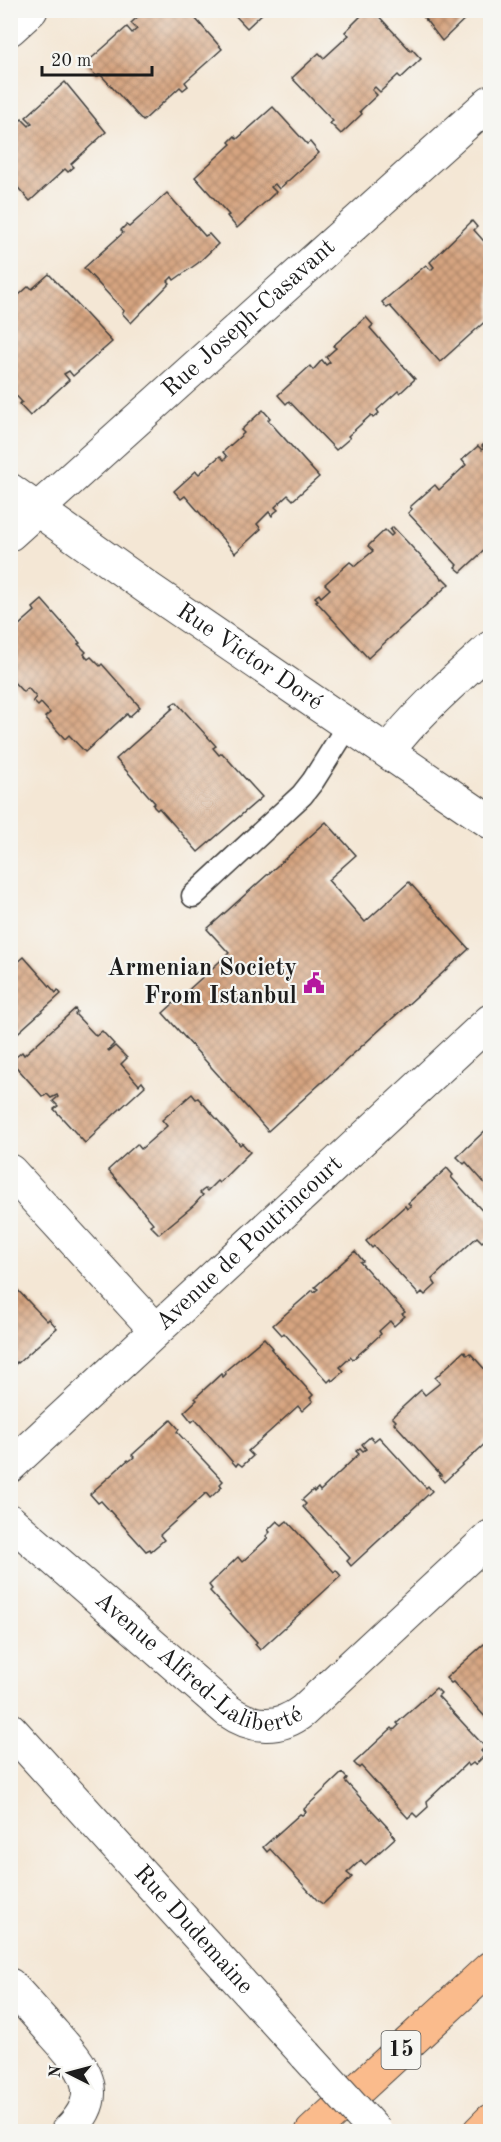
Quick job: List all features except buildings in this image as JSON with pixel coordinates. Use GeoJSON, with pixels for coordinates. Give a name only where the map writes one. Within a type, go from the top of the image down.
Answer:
{"type":"FeatureCollection","features":[{"type":"Feature","properties":{"kind":"highway","name":"15"},"geometry":{"type":"LineString","coordinates":[[312,2132],[490,1968]]}},
{"type":"Feature","properties":{"kind":"highway"},"geometry":{"type":"LineString","coordinates":[[479,2132],[490,2121]]}},
{"type":"Feature","properties":{"kind":"street"},"geometry":{"type":"LineString","coordinates":[[10,29],[31,10]]}},
{"type":"Feature","properties":{"kind":"street","name":"Rue Joseph-Casavant"},"geometry":{"type":"LineString","coordinates":[[10,534],[490,102]]}},
{"type":"Feature","properties":{"kind":"street","name":"Rue Victor Doré"},"geometry":{"type":"LineString","coordinates":[[10,490],[149,589],[490,822]]}},
{"type":"Feature","properties":{"kind":"street"},"geometry":{"type":"LineString","coordinates":[[388,751],[405,728],[426,706],[490,648]]}},
{"type":"Feature","properties":{"kind":"street","name":"Avenue de Poutrincourt"},"geometry":{"type":"LineString","coordinates":[[10,1466],[490,1021]]}},
{"type":"Feature","properties":{"kind":"street"},"geometry":{"type":"LineString","coordinates":[[10,1171],[156,1330]]}},
{"type":"Feature","properties":{"kind":"street","name":"Avenue Alfred-Laliberté"},"geometry":{"type":"LineString","coordinates":[[10,1521],[228,1711],[245,1722],[265,1725],[286,1721],[303,1711],[490,1537]]}},
{"type":"Feature","properties":{"kind":"street","name":"Rue Dudemaine"},"geometry":{"type":"LineString","coordinates":[[10,1729],[376,2132]]}},
{"type":"Feature","properties":{"kind":"street"},"geometry":{"type":"LineString","coordinates":[[10,1985],[74,2056],[86,2075],[87,2103],[79,2119],[67,2132]]}},
{"type":"Feature","properties":{"kind":"lane"},"geometry":{"type":"LineString","coordinates":[[193,896],[302,795],[313,782],[349,724]]}},
{"type":"Feature","properties":{"kind":"place","name":"Armenian Society From Istanbul"},"geometry":{"type":"Point","coordinates":[314,983]}}]}
